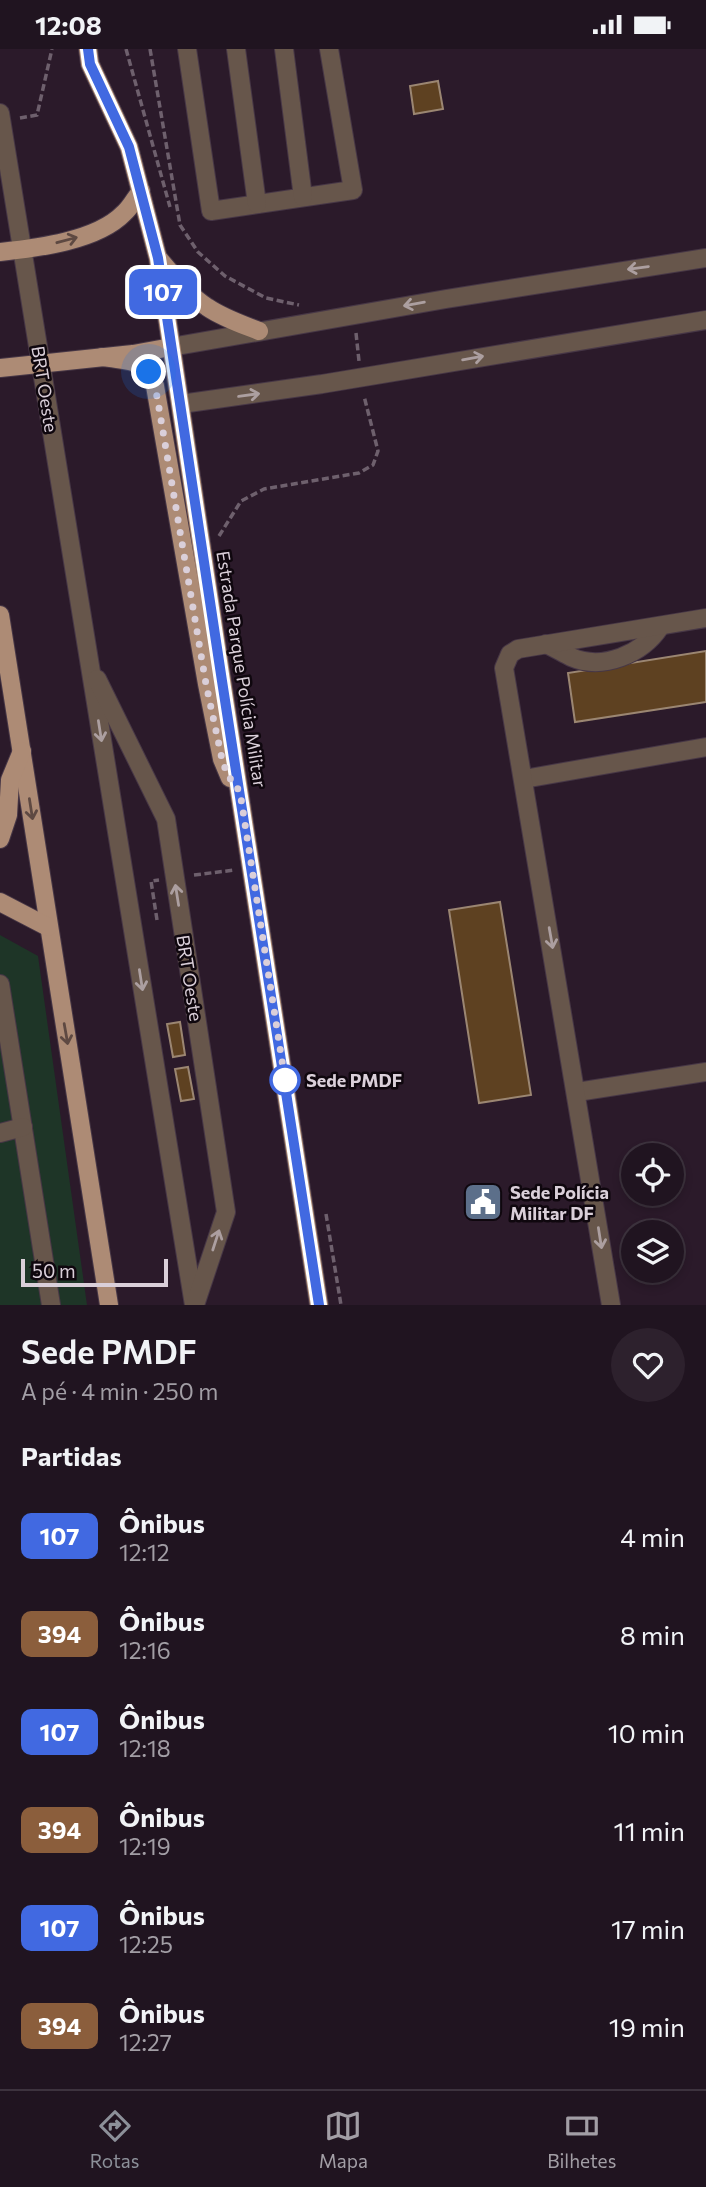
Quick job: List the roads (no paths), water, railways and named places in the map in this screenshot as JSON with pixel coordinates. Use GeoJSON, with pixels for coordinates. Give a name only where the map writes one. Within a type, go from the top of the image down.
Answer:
{"type":"FeatureCollection","features":[{"type":"Feature","properties":{"kind":"main road","name":"Estrada Parque Polícia Militar"},"geometry":{"type":"LineString","coordinates":[[88,49],[90,64],[129,147],[158,258],[319,1305]]}},
{"type":"Feature","properties":{"kind":"main road"},"geometry":{"type":"LineString","coordinates":[[0,251],[64,241],[91,233],[125,213],[141,191]]}},
{"type":"Feature","properties":{"kind":"main road"},"geometry":{"type":"LineString","coordinates":[[158,258],[181,285],[205,306],[259,331]]}},
{"type":"Feature","properties":{"kind":"main road"},"geometry":{"type":"LineString","coordinates":[[0,368],[171,348]]}},
{"type":"Feature","properties":{"kind":"main road"},"geometry":{"type":"LineString","coordinates":[[102,357],[144,366],[155,386],[209,697],[222,759],[227,774],[240,792]]}},
{"type":"Feature","properties":{"kind":"main road"},"geometry":{"type":"LineString","coordinates":[[0,615],[109,1305]]}},
{"type":"Feature","properties":{"kind":"main road"},"geometry":{"type":"LineString","coordinates":[[0,839],[8,815],[10,780],[22,751]]}},
{"type":"Feature","properties":{"kind":"main road"},"geometry":{"type":"LineString","coordinates":[[0,902],[48,927]]}},
{"type":"Feature","properties":{"kind":"street"},"geometry":{"type":"LineString","coordinates":[[187,49],[211,211],[353,190],[329,49]]}},
{"type":"Feature","properties":{"kind":"street"},"geometry":{"type":"LineString","coordinates":[[236,49],[257,204]]}},
{"type":"Feature","properties":{"kind":"street"},"geometry":{"type":"LineString","coordinates":[[284,49],[303,197]]}},
{"type":"Feature","properties":{"kind":"street","name":"BRT Oeste"},"geometry":{"type":"LineString","coordinates":[[0,113],[195,1305]]}},
{"type":"Feature","properties":{"kind":"street"},"geometry":{"type":"LineString","coordinates":[[171,348],[354,314],[706,258]]}},
{"type":"Feature","properties":{"kind":"street"},"geometry":{"type":"LineString","coordinates":[[181,404],[360,378],[706,320]]}},
{"type":"Feature","properties":{"kind":"street"},"geometry":{"type":"LineString","coordinates":[[611,1305],[505,668],[514,650],[706,618]]}},
{"type":"Feature","properties":{"kind":"street"},"geometry":{"type":"LineString","coordinates":[[546,643],[573,658],[591,662],[607,661],[628,655],[641,647],[660,627]]}},
{"type":"Feature","properties":{"kind":"street","name":"BRT Oeste"},"geometry":{"type":"LineString","coordinates":[[89,664],[166,819],[226,1212],[195,1305]]}},
{"type":"Feature","properties":{"kind":"street"},"geometry":{"type":"LineString","coordinates":[[524,779],[706,747]]}},
{"type":"Feature","properties":{"kind":"street"},"geometry":{"type":"LineString","coordinates":[[0,984],[51,1305]]}},
{"type":"Feature","properties":{"kind":"street"},"geometry":{"type":"LineString","coordinates":[[577,1092],[706,1072]]}},
{"type":"Feature","properties":{"kind":"street"},"geometry":{"type":"LineString","coordinates":[[0,1132],[23,1128]]}},
{"type":"Feature","properties":{"kind":"place","name":"Sede PMDF"},"geometry":{"type":"Point","coordinates":[285,1080]}},
{"type":"Feature","properties":{"kind":"place","name":"Sede Polícia Militar DF"},"geometry":{"type":"Point","coordinates":[483,1202]}}]}
